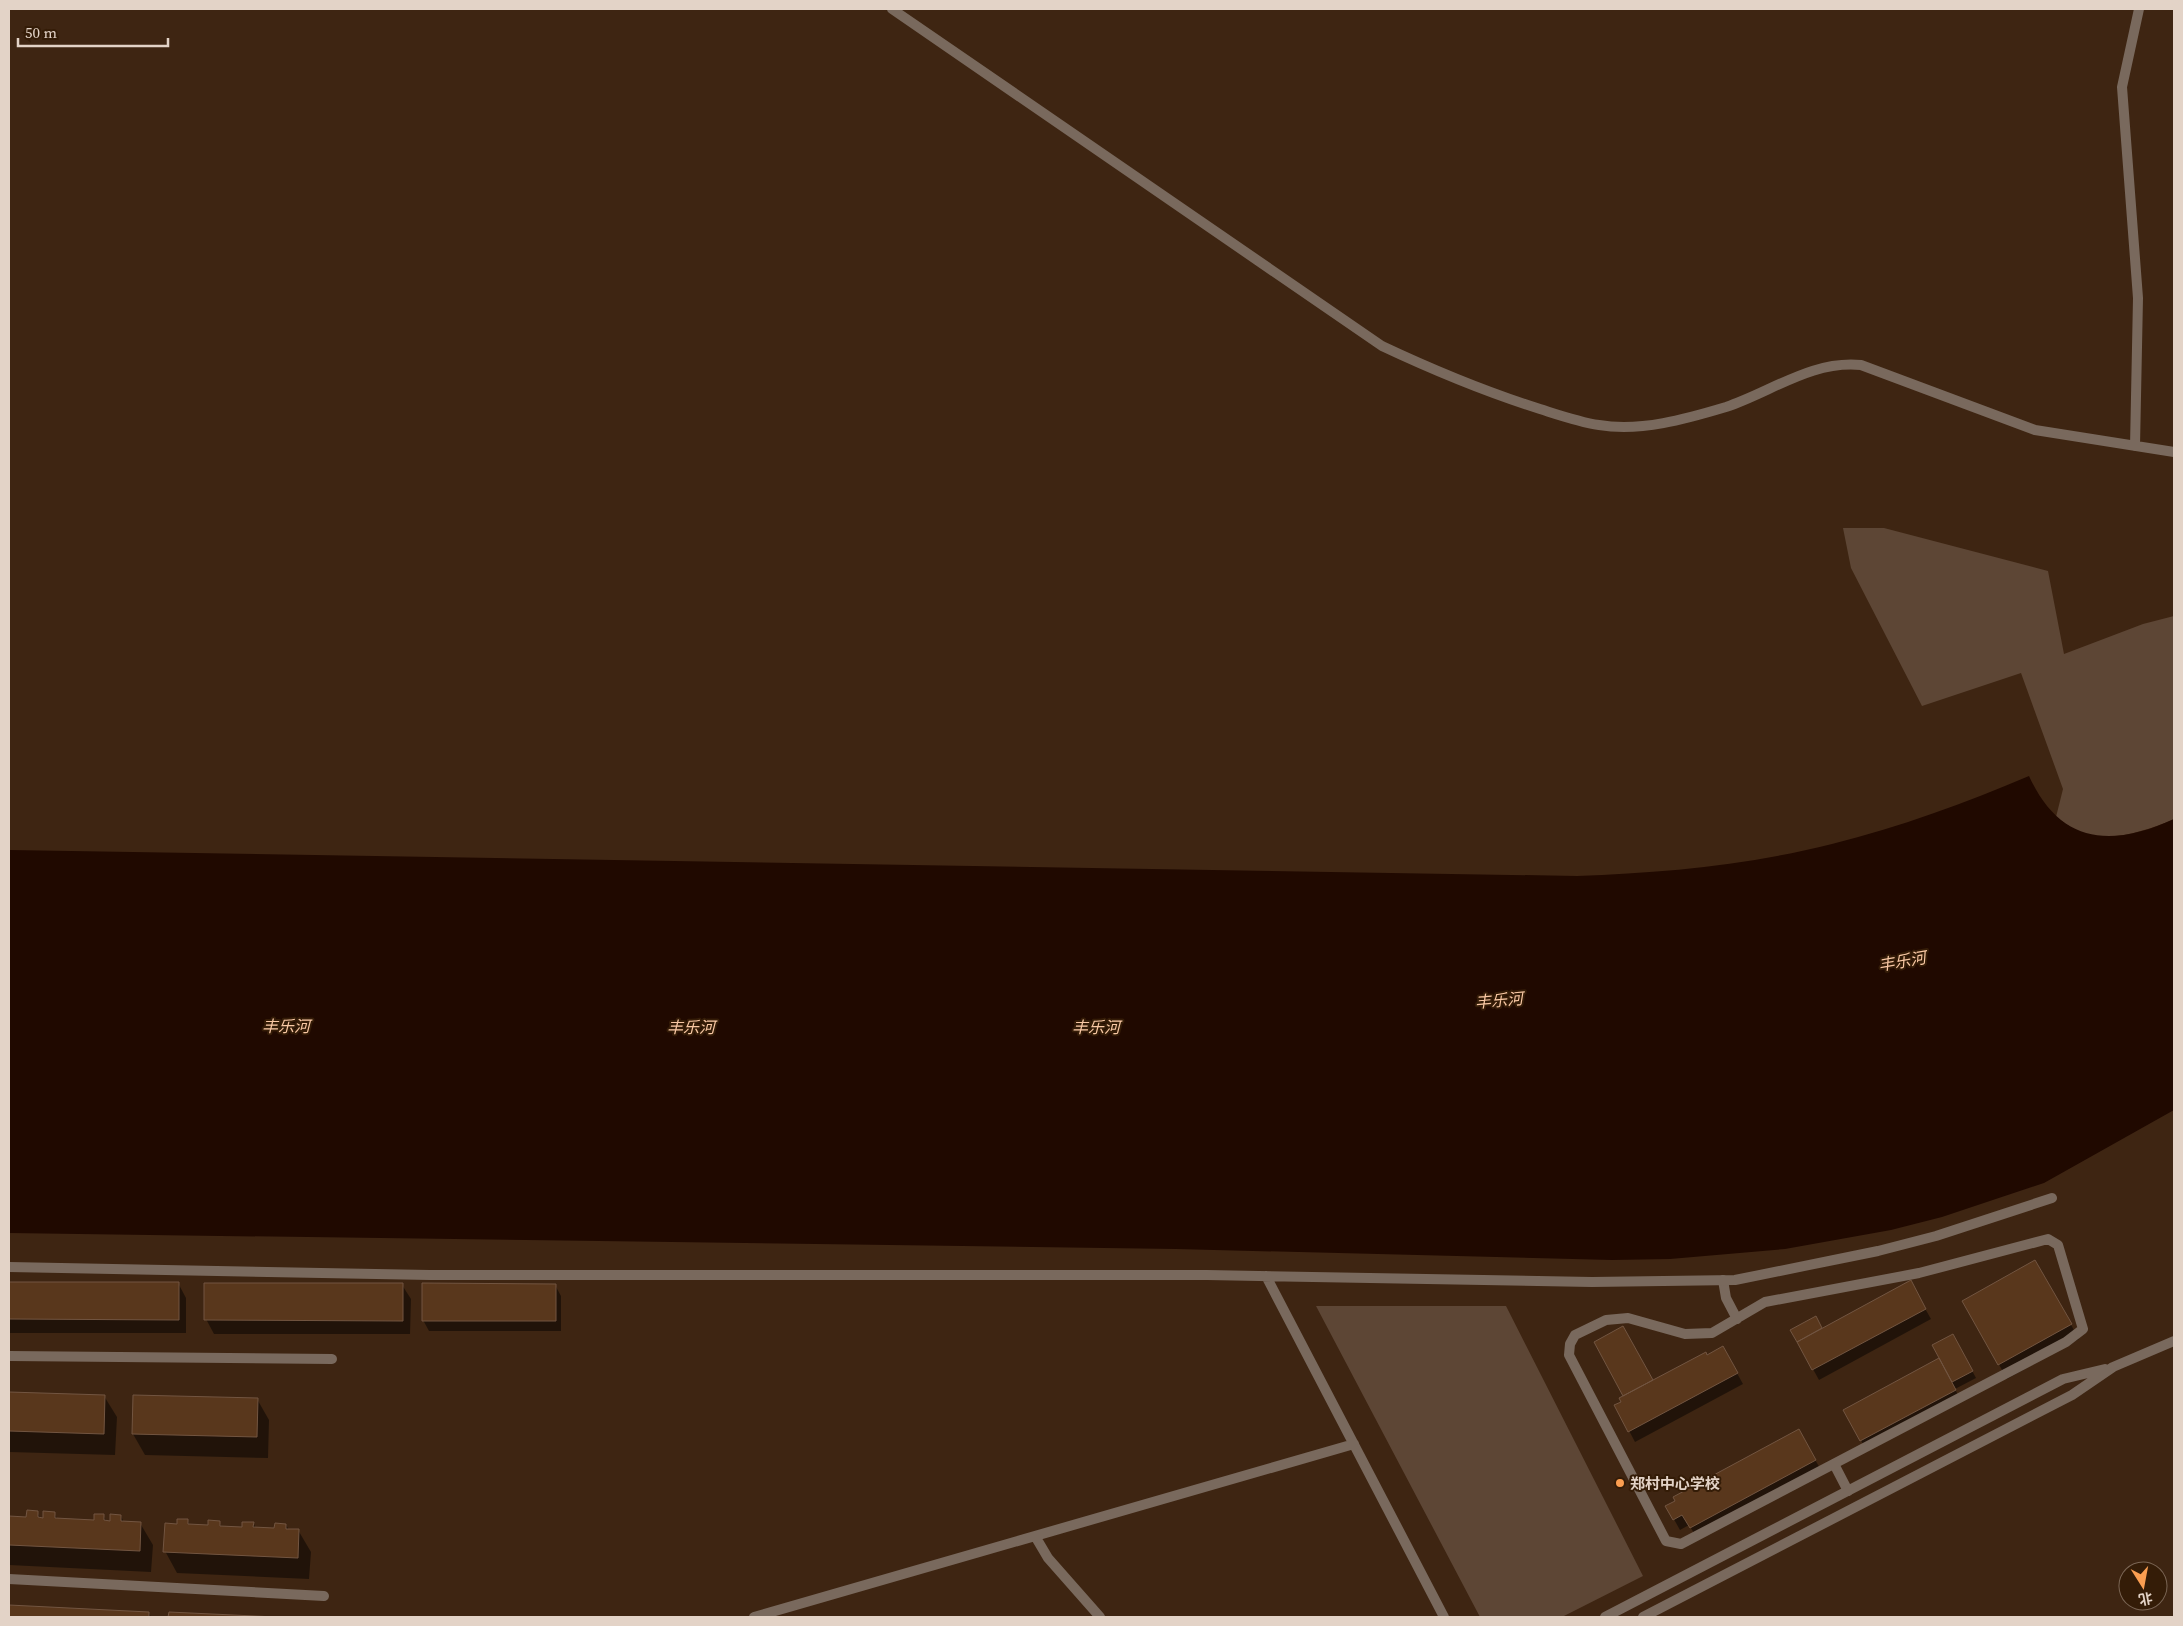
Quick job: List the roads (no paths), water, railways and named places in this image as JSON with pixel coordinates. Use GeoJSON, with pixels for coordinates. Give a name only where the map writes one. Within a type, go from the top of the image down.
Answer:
{"type":"FeatureCollection","features":[{"type":"Feature","properties":{"kind":"street"},"geometry":{"type":"LineString","coordinates":[[892,9],[1382,346],[1430,368],[1508,399],[1599,425],[1642,425],[1695,417],[1746,400],[1819,367],[1847,363],[1861,365],[2035,430],[2174,452]]}},
{"type":"Feature","properties":{"kind":"street"},"geometry":{"type":"LineString","coordinates":[[2135,446],[2138,298],[2122,87],[2139,9]]}},
{"type":"Feature","properties":{"kind":"street"},"geometry":{"type":"LineString","coordinates":[[9,1267],[430,1275],[1266,1276],[1592,1282],[1735,1280],[1807,1267],[1878,1251],[1953,1231],[2052,1198]]}},
{"type":"Feature","properties":{"kind":"street"},"geometry":{"type":"LineString","coordinates":[[2048,1239],[2058,1245],[2084,1329],[2066,1342],[1834,1464],[1680,1544],[1666,1541],[1569,1355],[1570,1344],[1575,1335],[1615,1318],[1628,1318],[1685,1334],[1701,1335],[1712,1333],[1765,1302],[1919,1273],[2048,1239]]}},
{"type":"Feature","properties":{"kind":"street"},"geometry":{"type":"LineString","coordinates":[[1266,1276],[1444,1617]]}},
{"type":"Feature","properties":{"kind":"street"},"geometry":{"type":"LineString","coordinates":[[1722,1280],[1726,1298],[1737,1319]]}},
{"type":"Feature","properties":{"kind":"street"},"geometry":{"type":"LineString","coordinates":[[1605,1617],[2063,1379],[2113,1366],[2174,1341]]}},
{"type":"Feature","properties":{"kind":"street"},"geometry":{"type":"LineString","coordinates":[[9,1356],[332,1358]]}},
{"type":"Feature","properties":{"kind":"street"},"geometry":{"type":"LineString","coordinates":[[1643,1617],[2072,1394],[2113,1366]]}},
{"type":"Feature","properties":{"kind":"street"},"geometry":{"type":"LineString","coordinates":[[754,1617],[1354,1444]]}},
{"type":"Feature","properties":{"kind":"street"},"geometry":{"type":"LineString","coordinates":[[1834,1464],[1848,1491]]}},
{"type":"Feature","properties":{"kind":"street"},"geometry":{"type":"LineString","coordinates":[[1035,1536],[1048,1558],[1100,1617]]}},
{"type":"Feature","properties":{"kind":"street"},"geometry":{"type":"LineString","coordinates":[[9,1579],[324,1596]]}},
{"type":"Feature","properties":{"kind":"water","name":"丰乐河"},"geometry":{"type":"Polygon","coordinates":[[[2029,776],[2042,799],[2056,815],[2072,827],[2090,834],[2109,836],[2129,834],[2174,819],[2174,1110],[2044,1183],[1942,1217],[1891,1230],[1785,1249],[1670,1259],[1612,1260],[1176,1249],[9,1233],[9,850],[1577,876],[1705,867],[1801,851],[1907,822],[1981,796],[2029,776]]]}},
{"type":"Feature","properties":{"kind":"place","name":"郑村中心学校"},"geometry":{"type":"Point","coordinates":[1620,1483]}}]}
